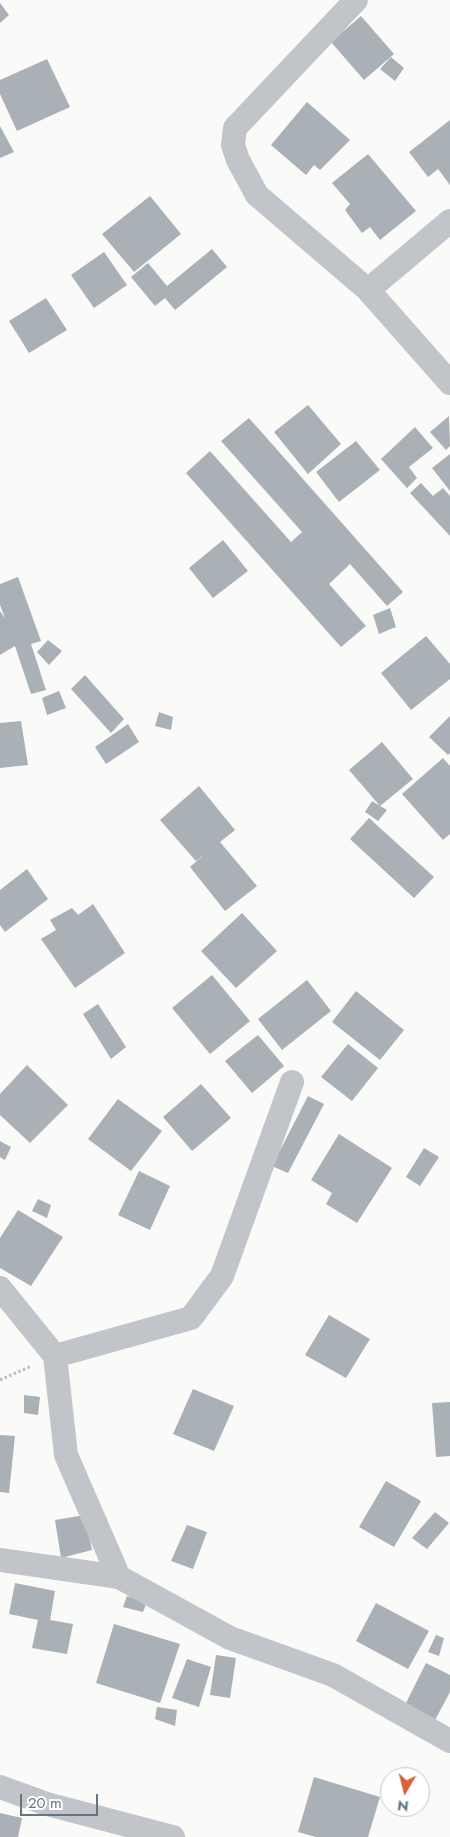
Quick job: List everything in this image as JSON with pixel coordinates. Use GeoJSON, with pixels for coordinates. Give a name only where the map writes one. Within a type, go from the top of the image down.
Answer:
{"type":"FeatureCollection","features":[{"type":"Feature","properties":{"kind":"street"},"geometry":{"type":"LineString","coordinates":[[356,0],[234,128],[233,145],[238,160],[257,196],[368,290],[450,383]]}},
{"type":"Feature","properties":{"kind":"street"},"geometry":{"type":"LineString","coordinates":[[368,290],[450,221]]}},
{"type":"Feature","properties":{"kind":"street"},"geometry":{"type":"LineString","coordinates":[[55,1356],[191,1318],[222,1276],[292,1082]]}},
{"type":"Feature","properties":{"kind":"street"},"geometry":{"type":"LineString","coordinates":[[0,1288],[55,1356],[66,1455],[119,1577]]}},
{"type":"Feature","properties":{"kind":"street"},"geometry":{"type":"LineString","coordinates":[[0,1560],[119,1577],[230,1638],[333,1675],[450,1741]]}},
{"type":"Feature","properties":{"kind":"street"},"geometry":{"type":"LineString","coordinates":[[0,1787],[47,1804],[173,1837]]}},
{"type":"Feature","properties":{"kind":"path"},"geometry":{"type":"LineString","coordinates":[[0,1380],[55,1356]]}},
{"type":"Feature","properties":{"kind":"building"},"geometry":{"type":"Polygon","coordinates":[[[0,3],[9,15],[0,23],[0,3]]]}},
{"type":"Feature","properties":{"kind":"building"},"geometry":{"type":"Polygon","coordinates":[[[361,16],[394,54],[364,80],[331,42],[361,16]]]}},
{"type":"Feature","properties":{"kind":"building"},"geometry":{"type":"Polygon","coordinates":[[[391,57],[404,68],[395,81],[380,69],[391,57]]]}},
{"type":"Feature","properties":{"kind":"building"},"geometry":{"type":"Polygon","coordinates":[[[47,59],[70,107],[17,131],[0,94],[0,80],[47,59]]]}},
{"type":"Feature","properties":{"kind":"building"},"geometry":{"type":"Polygon","coordinates":[[[307,102],[350,140],[320,170],[314,165],[306,175],[271,145],[307,102]]]}},
{"type":"Feature","properties":{"kind":"building"},"geometry":{"type":"Polygon","coordinates":[[[450,120],[450,185],[438,169],[428,177],[409,152],[450,120]]]}},
{"type":"Feature","properties":{"kind":"building"},"geometry":{"type":"Polygon","coordinates":[[[0,126],[14,152],[0,158],[0,126]]]}},
{"type":"Feature","properties":{"kind":"building"},"geometry":{"type":"Polygon","coordinates":[[[368,154],[416,211],[380,240],[370,227],[362,233],[345,210],[350,204],[332,183],[368,154]]]}},
{"type":"Feature","properties":{"kind":"building"},"geometry":{"type":"Polygon","coordinates":[[[150,196],[181,234],[134,272],[102,234],[150,196]]]}},
{"type":"Feature","properties":{"kind":"building"},"geometry":{"type":"Polygon","coordinates":[[[212,249],[227,267],[175,310],[165,298],[155,306],[131,277],[148,263],[167,286],[212,249]]]}},
{"type":"Feature","properties":{"kind":"building"},"geometry":{"type":"Polygon","coordinates":[[[104,252],[127,285],[94,308],[71,275],[104,252]]]}},
{"type":"Feature","properties":{"kind":"building"},"geometry":{"type":"Polygon","coordinates":[[[46,298],[67,330],[29,353],[9,321],[46,298]]]}},
{"type":"Feature","properties":{"kind":"building"},"geometry":{"type":"Polygon","coordinates":[[[308,405],[341,444],[308,474],[274,432],[308,405]]]}},
{"type":"Feature","properties":{"kind":"building"},"geometry":{"type":"Polygon","coordinates":[[[449,416],[450,446],[446,450],[430,432],[449,416]]]}},
{"type":"Feature","properties":{"kind":"building"},"geometry":{"type":"Polygon","coordinates":[[[249,418],[403,592],[387,606],[350,564],[329,584],[366,626],[341,647],[186,473],[210,451],[291,542],[302,532],[221,441],[249,418]]]}},
{"type":"Feature","properties":{"kind":"building"},"geometry":{"type":"Polygon","coordinates":[[[415,427],[433,448],[409,467],[417,478],[407,488],[381,459],[415,427]]]}},
{"type":"Feature","properties":{"kind":"building"},"geometry":{"type":"Polygon","coordinates":[[[356,441],[380,470],[339,502],[316,472],[356,441]]]}},
{"type":"Feature","properties":{"kind":"building"},"geometry":{"type":"Polygon","coordinates":[[[450,454],[450,491],[432,468],[450,454]]]}},
{"type":"Feature","properties":{"kind":"building"},"geometry":{"type":"Polygon","coordinates":[[[421,483],[433,496],[443,488],[450,496],[450,536],[410,493],[421,483]]]}},
{"type":"Feature","properties":{"kind":"building"},"geometry":{"type":"Polygon","coordinates":[[[223,540],[248,571],[213,598],[189,568],[223,540]]]}},
{"type":"Feature","properties":{"kind":"building"},"geometry":{"type":"Polygon","coordinates":[[[18,577],[41,641],[31,644],[46,690],[31,694],[15,646],[0,655],[0,611],[5,618],[0,605],[0,584],[18,577]]]}},
{"type":"Feature","properties":{"kind":"building"},"geometry":{"type":"Polygon","coordinates":[[[390,608],[396,627],[379,634],[373,615],[390,608]]]}},
{"type":"Feature","properties":{"kind":"building"},"geometry":{"type":"Polygon","coordinates":[[[426,636],[450,664],[450,679],[411,710],[381,673],[426,636]]]}},
{"type":"Feature","properties":{"kind":"building"},"geometry":{"type":"Polygon","coordinates":[[[48,640],[62,651],[49,665],[37,652],[48,640]]]}},
{"type":"Feature","properties":{"kind":"building"},"geometry":{"type":"Polygon","coordinates":[[[85,675],[124,719],[111,733],[71,689],[85,675]]]}},
{"type":"Feature","properties":{"kind":"building"},"geometry":{"type":"Polygon","coordinates":[[[59,691],[66,708],[47,715],[42,698],[59,691]]]}},
{"type":"Feature","properties":{"kind":"building"},"geometry":{"type":"Polygon","coordinates":[[[159,712],[173,717],[171,730],[155,726],[159,712]]]}},
{"type":"Feature","properties":{"kind":"building"},"geometry":{"type":"Polygon","coordinates":[[[450,716],[450,753],[448,755],[429,737],[450,716]]]}},
{"type":"Feature","properties":{"kind":"building"},"geometry":{"type":"Polygon","coordinates":[[[21,721],[28,765],[0,768],[0,723],[21,721]]]}},
{"type":"Feature","properties":{"kind":"building"},"geometry":{"type":"Polygon","coordinates":[[[128,724],[139,742],[106,764],[95,747],[128,724]]]}},
{"type":"Feature","properties":{"kind":"building"},"geometry":{"type":"Polygon","coordinates":[[[382,742],[413,779],[380,806],[349,770],[382,742]]]}},
{"type":"Feature","properties":{"kind":"building"},"geometry":{"type":"Polygon","coordinates":[[[443,758],[450,766],[450,834],[443,840],[402,794],[443,758]]]}},
{"type":"Feature","properties":{"kind":"building"},"geometry":{"type":"Polygon","coordinates":[[[199,786],[235,830],[220,842],[257,886],[225,911],[190,867],[206,853],[196,861],[160,820],[199,786]]]}},
{"type":"Feature","properties":{"kind":"building"},"geometry":{"type":"Polygon","coordinates":[[[372,801],[387,810],[378,821],[365,812],[372,801]]]}},
{"type":"Feature","properties":{"kind":"building"},"geometry":{"type":"Polygon","coordinates":[[[369,818],[434,877],[414,898],[350,839],[369,818]]]}},
{"type":"Feature","properties":{"kind":"building"},"geometry":{"type":"Polygon","coordinates":[[[27,869],[48,899],[5,932],[0,925],[0,890],[27,869]]]}},
{"type":"Feature","properties":{"kind":"building"},"geometry":{"type":"Polygon","coordinates":[[[93,904],[125,953],[75,988],[41,939],[56,930],[50,920],[72,908],[78,915],[93,904]]]}},
{"type":"Feature","properties":{"kind":"building"},"geometry":{"type":"Polygon","coordinates":[[[242,913],[277,951],[236,988],[201,951],[242,913]]]}},
{"type":"Feature","properties":{"kind":"building"},"geometry":{"type":"Polygon","coordinates":[[[212,975],[250,1021],[210,1054],[172,1008],[212,975]]]}},
{"type":"Feature","properties":{"kind":"building"},"geometry":{"type":"Polygon","coordinates":[[[307,980],[331,1011],[282,1050],[258,1019],[307,980]]]}},
{"type":"Feature","properties":{"kind":"building"},"geometry":{"type":"Polygon","coordinates":[[[356,991],[404,1030],[380,1060],[332,1022],[356,991]]]}},
{"type":"Feature","properties":{"kind":"building"},"geometry":{"type":"Polygon","coordinates":[[[98,1004],[126,1047],[111,1059],[83,1014],[98,1004]]]}},
{"type":"Feature","properties":{"kind":"building"},"geometry":{"type":"Polygon","coordinates":[[[258,1035],[284,1066],[252,1093],[225,1061],[258,1035]]]}},
{"type":"Feature","properties":{"kind":"building"},"geometry":{"type":"Polygon","coordinates":[[[348,1044],[378,1068],[352,1101],[321,1077],[348,1044]]]}},
{"type":"Feature","properties":{"kind":"building"},"geometry":{"type":"Polygon","coordinates":[[[27,1065],[68,1105],[30,1143],[0,1115],[0,1094],[27,1065]]]}},
{"type":"Feature","properties":{"kind":"building"},"geometry":{"type":"Polygon","coordinates":[[[201,1084],[231,1118],[192,1151],[163,1117],[201,1084]]]}},
{"type":"Feature","properties":{"kind":"building"},"geometry":{"type":"Polygon","coordinates":[[[308,1096],[324,1104],[288,1173],[272,1166],[308,1096]]]}},
{"type":"Feature","properties":{"kind":"building"},"geometry":{"type":"Polygon","coordinates":[[[118,1099],[162,1131],[131,1171],[88,1139],[118,1099]]]}},
{"type":"Feature","properties":{"kind":"building"},"geometry":{"type":"Polygon","coordinates":[[[339,1134],[392,1168],[357,1223],[326,1204],[332,1193],[311,1180],[339,1134]]]}},
{"type":"Feature","properties":{"kind":"building"},"geometry":{"type":"Polygon","coordinates":[[[0,1141],[11,1147],[5,1160],[0,1157],[0,1141]]]}},
{"type":"Feature","properties":{"kind":"building"},"geometry":{"type":"Polygon","coordinates":[[[424,1148],[439,1157],[420,1186],[406,1177],[424,1148]]]}},
{"type":"Feature","properties":{"kind":"building"},"geometry":{"type":"Polygon","coordinates":[[[139,1171],[170,1186],[150,1230],[118,1215],[139,1171]]]}},
{"type":"Feature","properties":{"kind":"building"},"geometry":{"type":"Polygon","coordinates":[[[38,1199],[51,1205],[47,1218],[32,1211],[38,1199]]]}},
{"type":"Feature","properties":{"kind":"building"},"geometry":{"type":"Polygon","coordinates":[[[18,1210],[63,1237],[31,1286],[0,1268],[0,1238],[18,1210]]]}},
{"type":"Feature","properties":{"kind":"building"},"geometry":{"type":"Polygon","coordinates":[[[329,1315],[370,1339],[346,1378],[305,1355],[329,1315]]]}},
{"type":"Feature","properties":{"kind":"building"},"geometry":{"type":"Polygon","coordinates":[[[193,1389],[234,1406],[214,1451],[173,1434],[193,1389]]]}},
{"type":"Feature","properties":{"kind":"building"},"geometry":{"type":"Polygon","coordinates":[[[24,1395],[40,1397],[38,1415],[24,1413],[24,1395]]]}},
{"type":"Feature","properties":{"kind":"building"},"geometry":{"type":"Polygon","coordinates":[[[450,1402],[450,1456],[436,1457],[432,1403],[450,1402]]]}},
{"type":"Feature","properties":{"kind":"building"},"geometry":{"type":"Polygon","coordinates":[[[0,1435],[15,1436],[9,1493],[0,1492],[0,1435]]]}},
{"type":"Feature","properties":{"kind":"building"},"geometry":{"type":"Polygon","coordinates":[[[386,1481],[421,1501],[394,1547],[359,1527],[386,1481]]]}},
{"type":"Feature","properties":{"kind":"building"},"geometry":{"type":"Polygon","coordinates":[[[435,1512],[449,1523],[427,1549],[412,1538],[435,1512]]]}},
{"type":"Feature","properties":{"kind":"building"},"geometry":{"type":"Polygon","coordinates":[[[85,1515],[92,1550],[61,1558],[55,1520],[85,1515]]]}},
{"type":"Feature","properties":{"kind":"building"},"geometry":{"type":"Polygon","coordinates":[[[187,1525],[207,1532],[193,1569],[171,1561],[187,1525]]]}},
{"type":"Feature","properties":{"kind":"building"},"geometry":{"type":"Polygon","coordinates":[[[15,1583],[55,1591],[50,1620],[73,1624],[67,1654],[32,1648],[38,1620],[9,1614],[15,1583]]]}},
{"type":"Feature","properties":{"kind":"building"},"geometry":{"type":"Polygon","coordinates":[[[127,1596],[147,1601],[143,1612],[123,1607],[127,1596]]]}},
{"type":"Feature","properties":{"kind":"building"},"geometry":{"type":"Polygon","coordinates":[[[376,1603],[429,1631],[408,1669],[356,1641],[376,1603]]]}},
{"type":"Feature","properties":{"kind":"building"},"geometry":{"type":"Polygon","coordinates":[[[114,1624],[180,1644],[160,1703],[96,1683],[114,1624]]]}},
{"type":"Feature","properties":{"kind":"building"},"geometry":{"type":"Polygon","coordinates":[[[436,1635],[444,1638],[439,1656],[428,1652],[436,1635]]]}},
{"type":"Feature","properties":{"kind":"building"},"geometry":{"type":"Polygon","coordinates":[[[216,1655],[236,1658],[230,1698],[210,1695],[216,1655]]]}},
{"type":"Feature","properties":{"kind":"building"},"geometry":{"type":"Polygon","coordinates":[[[187,1659],[211,1667],[199,1707],[172,1698],[187,1659]]]}},
{"type":"Feature","properties":{"kind":"building"},"geometry":{"type":"Polygon","coordinates":[[[426,1663],[450,1675],[450,1692],[435,1720],[405,1705],[426,1663]]]}},
{"type":"Feature","properties":{"kind":"building"},"geometry":{"type":"Polygon","coordinates":[[[157,1707],[177,1710],[175,1726],[155,1719],[157,1707]]]}},
{"type":"Feature","properties":{"kind":"building"},"geometry":{"type":"Polygon","coordinates":[[[314,1777],[380,1797],[368,1837],[316,1837],[298,1832],[314,1777]]]}},
{"type":"Feature","properties":{"kind":"building"},"geometry":{"type":"Polygon","coordinates":[[[0,1813],[22,1818],[18,1837],[0,1837],[0,1813]]]}}]}
